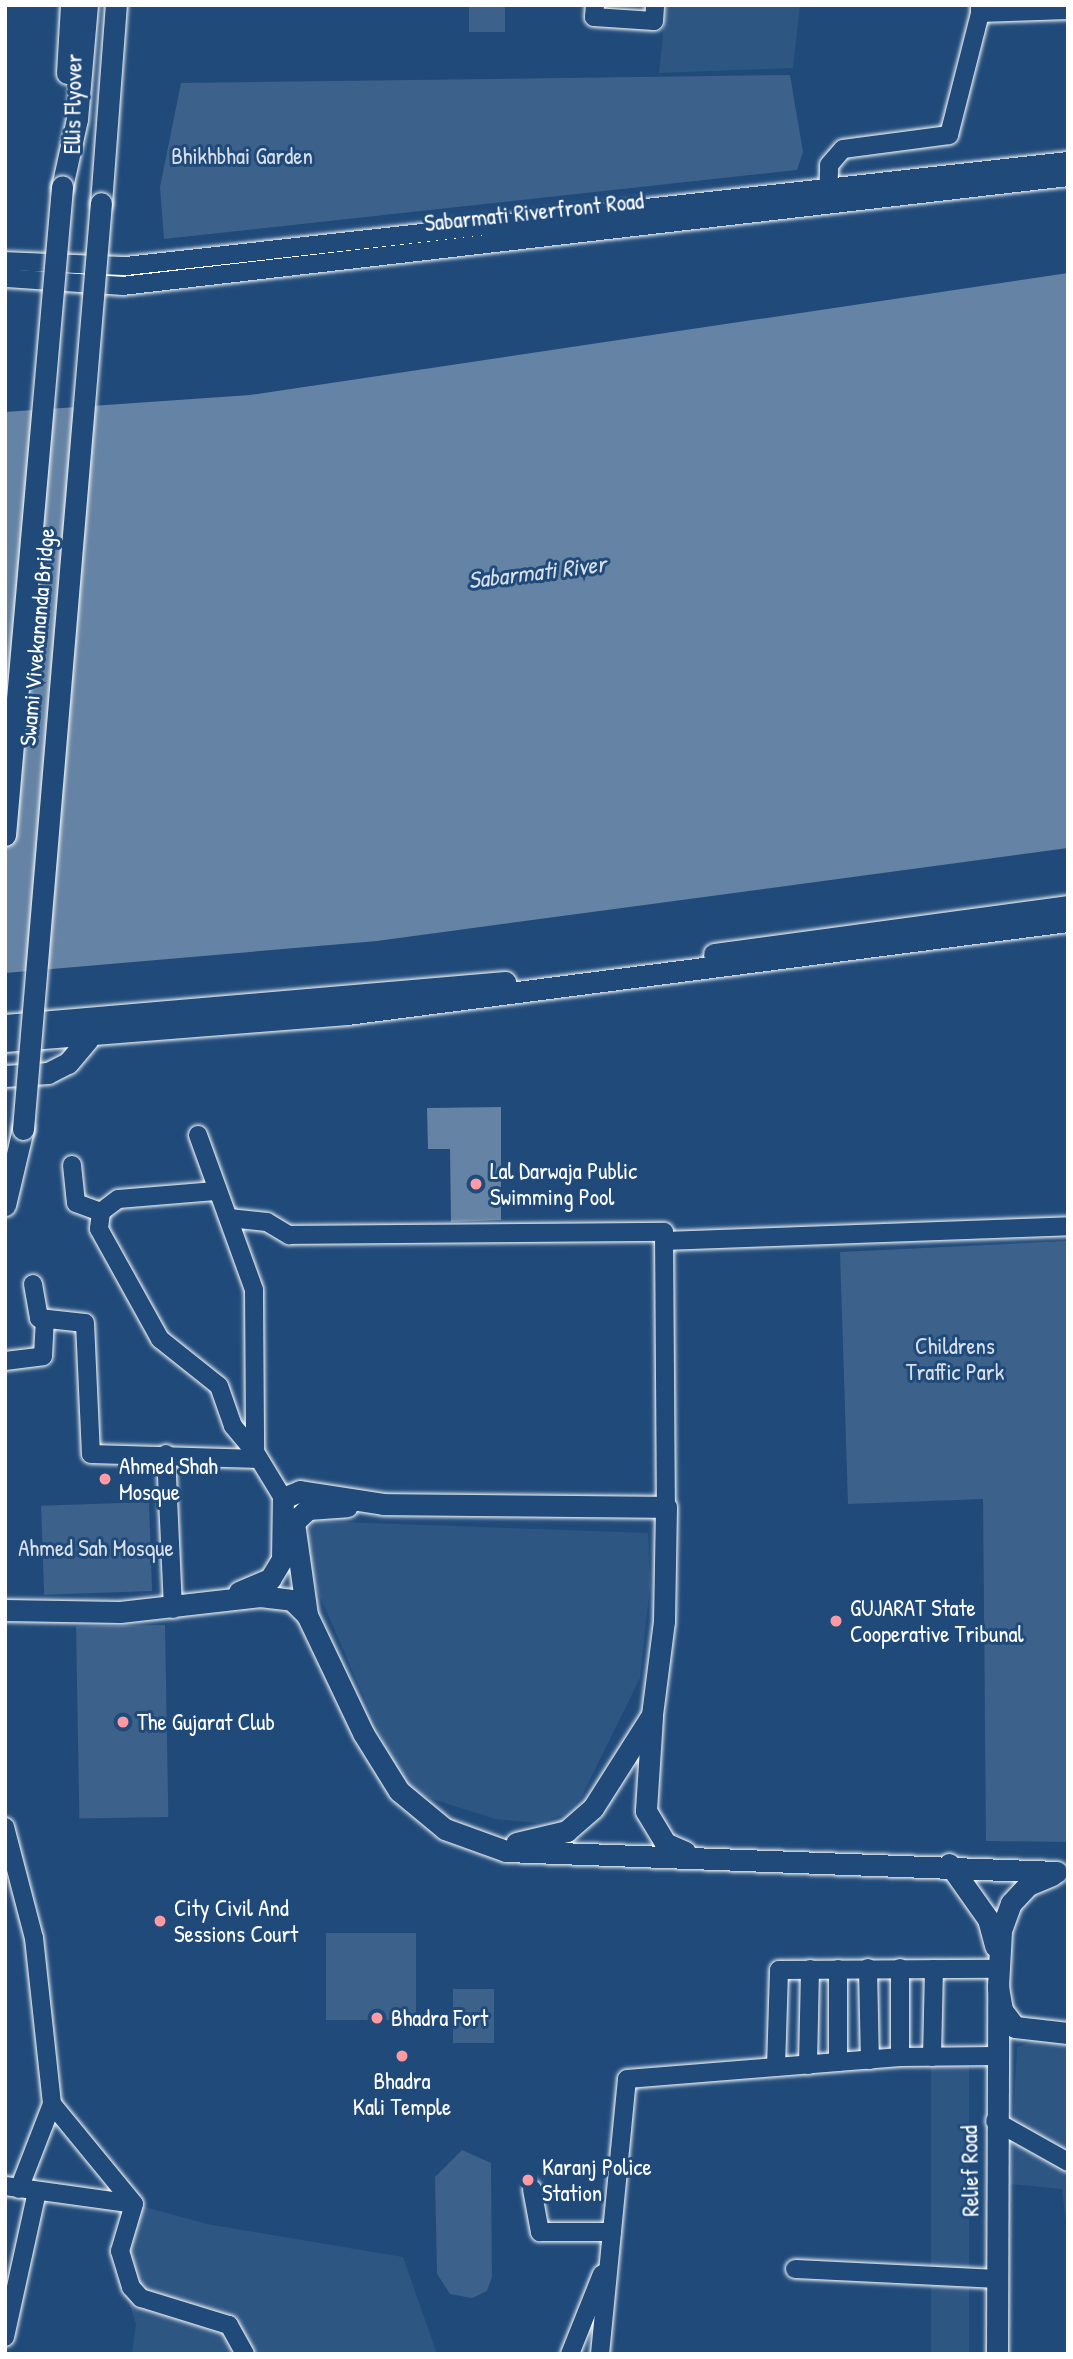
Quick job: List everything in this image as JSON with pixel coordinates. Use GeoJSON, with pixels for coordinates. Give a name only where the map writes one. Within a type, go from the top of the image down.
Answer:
{"type":"FeatureCollection","features":[{"type":"Feature","properties":{"kind":"main road"},"geometry":{"type":"LineString","coordinates":[[61,178],[71,5]]}},
{"type":"Feature","properties":{"kind":"main road","name":"Ellis Flyover"},"geometry":{"type":"LineString","coordinates":[[61,178],[70,149],[87,5]]}},
{"type":"Feature","properties":{"kind":"main road","name":"Ellis Flyover"},"geometry":{"type":"LineString","coordinates":[[102,157],[103,5]]}},
{"type":"Feature","properties":{"kind":"main road"},"geometry":{"type":"LineString","coordinates":[[102,157],[116,5]]}},
{"type":"Feature","properties":{"kind":"main road","name":"Swami Vivekananda Bridge"},"geometry":{"type":"LineString","coordinates":[[5,1205],[23,1129],[101,203],[102,157]]}},
{"type":"Feature","properties":{"kind":"main road","name":"Swami Vivekananda Bridge"},"geometry":{"type":"LineString","coordinates":[[5,835],[61,178]]}},
{"type":"Feature","properties":{"kind":"main road"},"geometry":{"type":"LineString","coordinates":[[5,1025],[504,982],[1068,906]]}},
{"type":"Feature","properties":{"kind":"main road"},"geometry":{"type":"LineString","coordinates":[[5,1041],[88,1039],[488,998],[1068,921]]}},
{"type":"Feature","properties":{"kind":"main road"},"geometry":{"type":"LineString","coordinates":[[5,1076],[48,1073],[68,1063],[88,1039]]}},
{"type":"Feature","properties":{"kind":"main road"},"geometry":{"type":"LineString","coordinates":[[215,1602],[270,1579],[282,1559],[283,1497],[300,1491],[383,1504]]}},
{"type":"Feature","properties":{"kind":"main road"},"geometry":{"type":"LineString","coordinates":[[688,1854],[665,1843],[646,1811],[652,1715],[664,1621],[666,1507],[383,1504],[308,1509],[294,1522],[307,1615],[363,1733],[400,1791],[445,1829],[485,1845],[530,1854],[688,1854],[948,1864],[1063,1873]]}},
{"type":"Feature","properties":{"kind":"main road"},"geometry":{"type":"LineString","coordinates":[[5,1610],[173,1609],[260,1596],[292,1600],[307,1615]]}},
{"type":"Feature","properties":{"kind":"main road"},"geometry":{"type":"LineString","coordinates":[[485,1845],[533,1842],[567,1830],[593,1808],[652,1715]]}},
{"type":"Feature","properties":{"kind":"main road"},"geometry":{"type":"LineString","coordinates":[[948,1864],[988,1919],[1006,2019],[1031,2032],[1068,2033]]}},
{"type":"Feature","properties":{"kind":"main road"},"geometry":{"type":"LineString","coordinates":[[999,1978],[1001,1931],[1011,1903],[1028,1885],[1063,1873]]}},
{"type":"Feature","properties":{"kind":"main road","name":"Relief Road"},"geometry":{"type":"LineString","coordinates":[[997,2354],[999,2279],[995,2121],[999,1978]]}},
{"type":"Feature","properties":{"kind":"main road"},"geometry":{"type":"LineString","coordinates":[[997,2056],[1031,2032]]}},
{"type":"Feature","properties":{"kind":"street"},"geometry":{"type":"LineString","coordinates":[[595,5],[594,17],[654,21],[655,5]]}},
{"type":"Feature","properties":{"kind":"street"},"geometry":{"type":"LineString","coordinates":[[827,196],[829,165],[843,149],[949,135],[980,9],[1068,10]]}},
{"type":"Feature","properties":{"kind":"street","name":"Sabarmati Riverfront Road"},"geometry":{"type":"LineString","coordinates":[[5,278],[122,286],[827,196],[1068,161]]}},
{"type":"Feature","properties":{"kind":"street","name":"Sabarmati Riverfront Road"},"geometry":{"type":"LineString","coordinates":[[5,261],[126,267],[827,196],[1068,177]]}},
{"type":"Feature","properties":{"kind":"street"},"geometry":{"type":"LineString","coordinates":[[198,1135],[215,1191],[229,1218],[254,1290],[257,1455]]}},
{"type":"Feature","properties":{"kind":"street"},"geometry":{"type":"LineString","coordinates":[[72,1165],[76,1203],[101,1212],[130,1196],[215,1191]]}},
{"type":"Feature","properties":{"kind":"street"},"geometry":{"type":"LineString","coordinates":[[101,1212],[99,1229],[115,1265],[160,1339],[219,1385],[233,1426],[257,1455],[283,1497]]}},
{"type":"Feature","properties":{"kind":"street"},"geometry":{"type":"LineString","coordinates":[[229,1218],[267,1222],[289,1235],[660,1231],[666,1241],[666,1507]]}},
{"type":"Feature","properties":{"kind":"street"},"geometry":{"type":"LineString","coordinates":[[666,1241],[1068,1226]]}},
{"type":"Feature","properties":{"kind":"street"},"geometry":{"type":"LineString","coordinates":[[33,1284],[37,1315],[45,1320],[85,1323],[88,1451],[257,1455]]}},
{"type":"Feature","properties":{"kind":"street"},"geometry":{"type":"LineString","coordinates":[[5,1361],[43,1356],[45,1320]]}},
{"type":"Feature","properties":{"kind":"street"},"geometry":{"type":"LineString","coordinates":[[166,1454],[173,1609]]}},
{"type":"Feature","properties":{"kind":"street"},"geometry":{"type":"LineString","coordinates":[[5,1827],[34,1938],[52,2104],[20,2189],[5,2337]]}},
{"type":"Feature","properties":{"kind":"street"},"geometry":{"type":"LineString","coordinates":[[776,2067],[775,1975],[785,1968],[934,1969],[999,1978]]}},
{"type":"Feature","properties":{"kind":"street"},"geometry":{"type":"LineString","coordinates":[[868,1968],[870,2060]]}},
{"type":"Feature","properties":{"kind":"street"},"geometry":{"type":"LineString","coordinates":[[900,1968],[900,2057]]}},
{"type":"Feature","properties":{"kind":"street"},"geometry":{"type":"LineString","coordinates":[[808,2064],[810,1969]]}},
{"type":"Feature","properties":{"kind":"street"},"geometry":{"type":"LineString","coordinates":[[838,1969],[838,2062]]}},
{"type":"Feature","properties":{"kind":"street"},"geometry":{"type":"LineString","coordinates":[[932,2057],[934,1969]]}},
{"type":"Feature","properties":{"kind":"street"},"geometry":{"type":"LineString","coordinates":[[600,2354],[627,2079],[900,2057],[997,2056]]}},
{"type":"Feature","properties":{"kind":"street"},"geometry":{"type":"LineString","coordinates":[[52,2104],[134,2204]]}},
{"type":"Feature","properties":{"kind":"street"},"geometry":{"type":"LineString","coordinates":[[995,2121],[1068,2162]]}},
{"type":"Feature","properties":{"kind":"street"},"geometry":{"type":"LineString","coordinates":[[20,2189],[134,2204]]}},
{"type":"Feature","properties":{"kind":"street"},"geometry":{"type":"LineString","coordinates":[[533,2189],[540,2232],[612,2232]]}},
{"type":"Feature","properties":{"kind":"street"},"geometry":{"type":"LineString","coordinates":[[134,2204],[120,2251],[131,2287],[141,2298],[229,2325],[238,2331],[245,2354]]}},
{"type":"Feature","properties":{"kind":"street"},"geometry":{"type":"LineString","coordinates":[[570,2354],[610,2254]]}},
{"type":"Feature","properties":{"kind":"street"},"geometry":{"type":"LineString","coordinates":[[795,2269],[999,2279]]}},
{"type":"Feature","properties":{"kind":"shaded area"},"geometry":{"type":"Polygon","coordinates":[[[666,5],[800,5],[793,68],[659,73],[666,5]]]}},
{"type":"Feature","properties":{"kind":"shaded area"},"geometry":{"type":"Polygon","coordinates":[[[313,1521],[648,1533],[650,1585],[640,1678],[581,1798],[563,1815],[537,1823],[495,1819],[423,1796],[400,1779],[300,1551],[313,1521]]]}},
{"type":"Feature","properties":{"kind":"shaded area"},"geometry":{"type":"Polygon","coordinates":[[[1039,2039],[1068,2039],[1068,2239],[1062,2189],[1010,2184],[1017,2047],[1039,2039]]]}},
{"type":"Feature","properties":{"kind":"shaded area"},"geometry":{"type":"Polygon","coordinates":[[[931,2064],[969,2064],[969,2354],[931,2354],[931,2064]]]}},
{"type":"Feature","properties":{"kind":"shaded area"},"geometry":{"type":"Polygon","coordinates":[[[134,2204],[207,2224],[403,2257],[437,2354],[132,2354],[136,2324],[123,2284],[134,2204]]]}},
{"type":"Feature","properties":{"kind":"green space"},"geometry":{"type":"Polygon","coordinates":[[[469,5],[505,5],[505,32],[469,32],[469,5]]]}},
{"type":"Feature","properties":{"kind":"green space","name":"Bhikhbhai Garden"},"geometry":{"type":"Polygon","coordinates":[[[790,75],[803,152],[797,170],[164,239],[160,187],[181,83],[790,75]]]}},
{"type":"Feature","properties":{"kind":"green space","name":"Childrens Traffic Park"},"geometry":{"type":"Polygon","coordinates":[[[1068,1241],[1068,1842],[986,1841],[983,1499],[848,1504],[840,1252],[1068,1241]]]}},
{"type":"Feature","properties":{"kind":"green space","name":"Ahmed Sah Mosque"},"geometry":{"type":"Polygon","coordinates":[[[149,1502],[152,1591],[44,1595],[41,1506],[149,1502]]]}},
{"type":"Feature","properties":{"kind":"green space","name":"The Gujarat Club"},"geometry":{"type":"Polygon","coordinates":[[[165,1625],[168,1817],[79,1819],[76,1627],[165,1625]]]}},
{"type":"Feature","properties":{"kind":"green space"},"geometry":{"type":"Polygon","coordinates":[[[326,1933],[416,1933],[416,2020],[326,2020],[326,1933]]]}},
{"type":"Feature","properties":{"kind":"green space"},"geometry":{"type":"Polygon","coordinates":[[[453,1989],[494,1989],[494,2043],[453,2043],[453,1989]]]}},
{"type":"Feature","properties":{"kind":"green space"},"geometry":{"type":"Polygon","coordinates":[[[462,2150],[491,2163],[492,2277],[487,2291],[472,2298],[450,2294],[437,2274],[435,2177],[462,2150]]]}},
{"type":"Feature","properties":{"kind":"water","name":"Sabarmati River"},"geometry":{"type":"Polygon","coordinates":[[[1068,273],[1068,848],[377,941],[5,973],[5,412],[250,395],[1068,273]]]}},
{"type":"Feature","properties":{"kind":"water","name":"Lal Darwaja Public Swimming Pool"},"geometry":{"type":"Polygon","coordinates":[[[501,1107],[501,1220],[451,1222],[450,1149],[428,1149],[427,1108],[501,1107]]]}},
{"type":"Feature","properties":{"kind":"place","name":"Lal Darwaja Public Swimming Pool"},"geometry":{"type":"Point","coordinates":[476,1184]}},
{"type":"Feature","properties":{"kind":"place","name":"Ahmed Shah Mosque"},"geometry":{"type":"Point","coordinates":[105,1479]}},
{"type":"Feature","properties":{"kind":"place","name":"GUJARAT State Cooperative Tribunal"},"geometry":{"type":"Point","coordinates":[836,1621]}},
{"type":"Feature","properties":{"kind":"place","name":"The Gujarat Club"},"geometry":{"type":"Point","coordinates":[123,1722]}},
{"type":"Feature","properties":{"kind":"place","name":"City Civil And Sessions Court"},"geometry":{"type":"Point","coordinates":[160,1921]}},
{"type":"Feature","properties":{"kind":"place","name":"Bhadra Fort"},"geometry":{"type":"Point","coordinates":[377,2018]}},
{"type":"Feature","properties":{"kind":"place","name":"Bhadra Kali Temple"},"geometry":{"type":"Point","coordinates":[402,2056]}},
{"type":"Feature","properties":{"kind":"place","name":"Karanj Police Station"},"geometry":{"type":"Point","coordinates":[528,2180]}}]}
